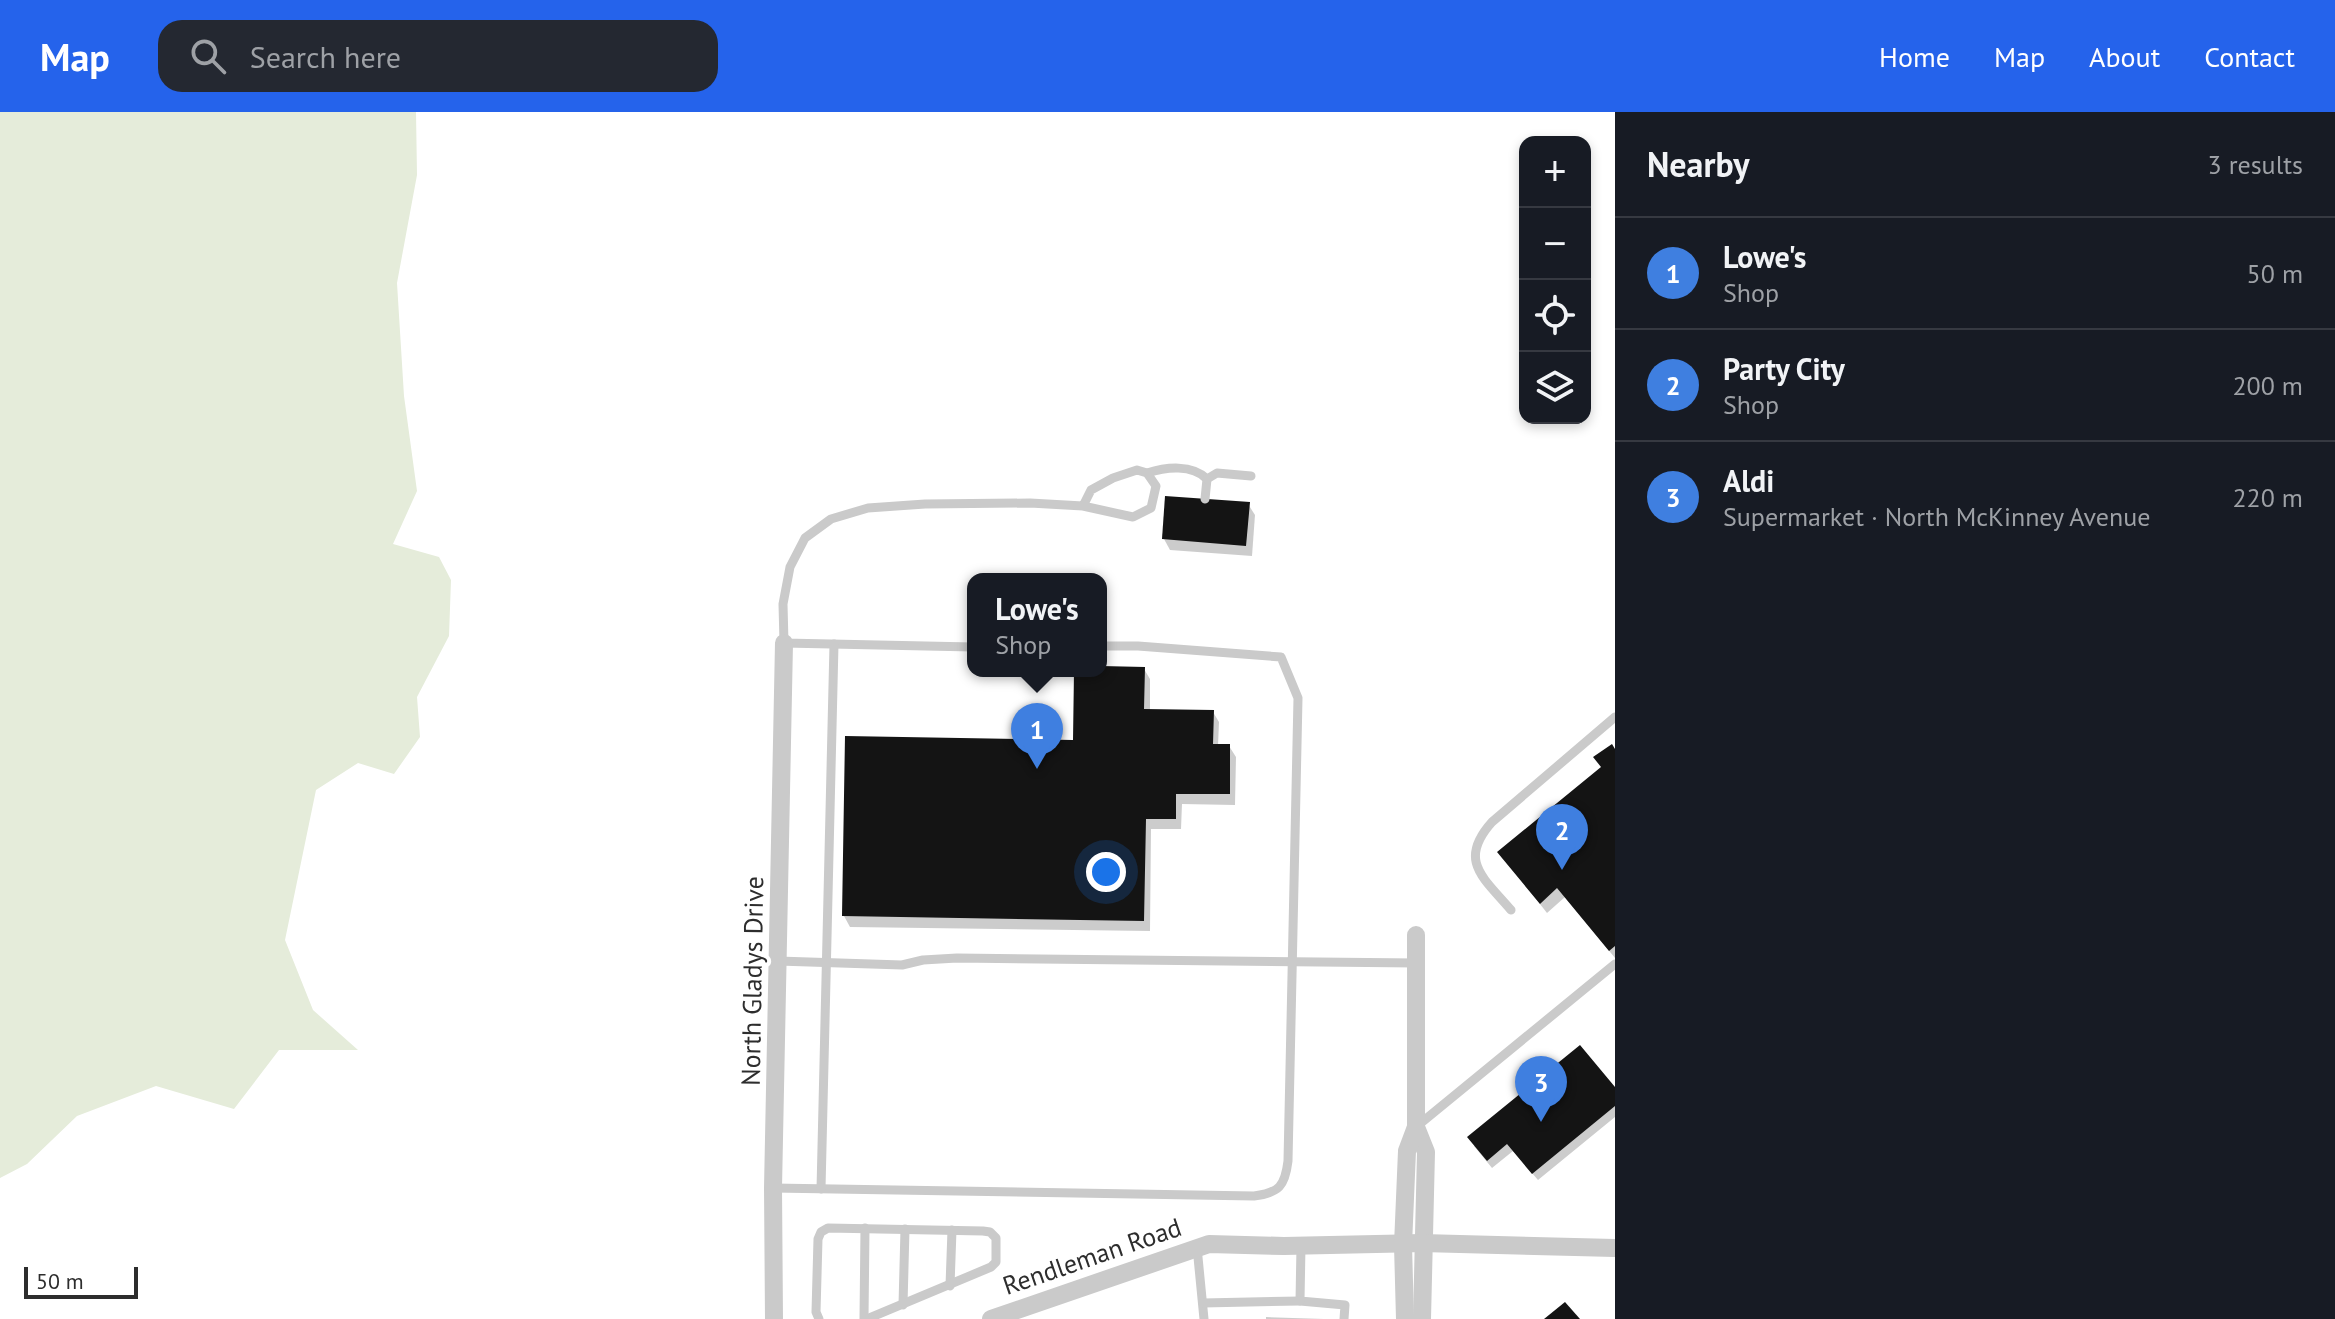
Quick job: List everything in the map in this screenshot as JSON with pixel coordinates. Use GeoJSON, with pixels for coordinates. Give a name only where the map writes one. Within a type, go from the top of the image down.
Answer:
{"type":"FeatureCollection","features":[{"type":"Feature","properties":{"kind":"street","name":"North Gladys Drive"},"geometry":{"type":"LineString","coordinates":[[774,1319],[773,1188],[784,643]]}},
{"type":"Feature","properties":{"kind":"street"},"geometry":{"type":"LineString","coordinates":[[1405,1319],[1403,1245],[1407,1151],[1416,1127],[1416,935]]}},
{"type":"Feature","properties":{"kind":"street"},"geometry":{"type":"LineString","coordinates":[[1416,1127],[1426,1152],[1422,1319]]}},
{"type":"Feature","properties":{"kind":"street","name":"Rendleman Road"},"geometry":{"type":"LineString","coordinates":[[991,1319],[1209,1244],[1301,1246],[1422,1243],[1615,1248]]}},
{"type":"Feature","properties":{"kind":"lane"},"geometry":{"type":"LineString","coordinates":[[1083,506],[1091,490],[1137,470],[1147,473],[1161,468],[1180,468],[1200,473],[1207,479]]}},
{"type":"Feature","properties":{"kind":"lane"},"geometry":{"type":"LineString","coordinates":[[967,647],[784,643],[783,604],[790,567],[805,538],[831,519],[868,508],[925,504],[1083,506],[1133,517],[1151,508],[1156,486],[1147,473]]}},
{"type":"Feature","properties":{"kind":"lane"},"geometry":{"type":"LineString","coordinates":[[1207,479],[1217,473],[1251,476]]}},
{"type":"Feature","properties":{"kind":"lane"},"geometry":{"type":"LineString","coordinates":[[1205,499],[1207,479]]}},
{"type":"Feature","properties":{"kind":"lane"},"geometry":{"type":"LineString","coordinates":[[821,1189],[834,644]]}},
{"type":"Feature","properties":{"kind":"lane"},"geometry":{"type":"LineString","coordinates":[[773,1188],[1254,1196],[1276,1192],[1282,1186],[1288,1161],[1298,698],[1281,657],[1107,646]]}},
{"type":"Feature","properties":{"kind":"lane"},"geometry":{"type":"LineString","coordinates":[[1511,910],[1480,873],[1475,861],[1478,838],[1492,822],[1615,717]]}},
{"type":"Feature","properties":{"kind":"lane"},"geometry":{"type":"LineString","coordinates":[[778,961],[902,965],[957,958],[1416,963]]}},
{"type":"Feature","properties":{"kind":"lane"},"geometry":{"type":"LineString","coordinates":[[1416,1127],[1615,964]]}},
{"type":"Feature","properties":{"kind":"lane"},"geometry":{"type":"LineString","coordinates":[[819,1319],[816,1312],[818,1239],[821,1232],[828,1228],[865,1228],[952,1230],[990,1232],[996,1238],[996,1262],[976,1275],[865,1319],[865,1228]]}},
{"type":"Feature","properties":{"kind":"lane"},"geometry":{"type":"LineString","coordinates":[[903,1305],[905,1229]]}},
{"type":"Feature","properties":{"kind":"lane"},"geometry":{"type":"LineString","coordinates":[[950,1286],[952,1230]]}},
{"type":"Feature","properties":{"kind":"lane"},"geometry":{"type":"LineString","coordinates":[[1300,1301],[1301,1246]]}},
{"type":"Feature","properties":{"kind":"lane"},"geometry":{"type":"LineString","coordinates":[[1197,1247],[1204,1319]]}},
{"type":"Feature","properties":{"kind":"lane"},"geometry":{"type":"LineString","coordinates":[[1203,1303],[1300,1301],[1345,1305],[1344,1319]]}},
{"type":"Feature","properties":{"kind":"green space"},"geometry":{"type":"Polygon","coordinates":[[[0,112],[416,112],[417,175],[397,283],[404,396],[417,491],[393,544],[439,557],[451,580],[449,636],[417,697],[420,737],[394,774],[358,763],[316,790],[285,940],[313,1010],[358,1050],[279,1050],[234,1109],[156,1086],[77,1116],[27,1164],[0,1178],[0,112]]]}},
{"type":"Feature","properties":{"kind":"building"},"geometry":{"type":"Polygon","coordinates":[[[1165,496],[1250,502],[1246,546],[1162,539],[1165,496]]]}},
{"type":"Feature","properties":{"kind":"building"},"geometry":{"type":"Polygon","coordinates":[[[1107,666],[1145,667],[1144,709],[1214,710],[1213,744],[1230,744],[1230,794],[1176,794],[1176,819],[1146,819],[1144,921],[842,916],[845,736],[1073,740],[1074,677],[1107,677],[1107,666]]]}},
{"type":"Feature","properties":{"kind":"building"},"geometry":{"type":"Polygon","coordinates":[[[1612,744],[1615,749],[1615,946],[1609,951],[1557,888],[1540,904],[1497,852],[1601,767],[1593,757],[1612,744]]]}},
{"type":"Feature","properties":{"kind":"building"},"geometry":{"type":"Polygon","coordinates":[[[1580,1045],[1615,1087],[1615,1106],[1532,1174],[1507,1144],[1487,1161],[1467,1137],[1580,1045]]]}},
{"type":"Feature","properties":{"kind":"building"},"geometry":{"type":"Polygon","coordinates":[[[1565,1302],[1580,1319],[1544,1319],[1565,1302]]]}},
{"type":"Feature","properties":{"kind":"place","name":"Lowe's"},"geometry":{"type":"Point","coordinates":[1037,769]}},
{"type":"Feature","properties":{"kind":"place","name":"Party City"},"geometry":{"type":"Point","coordinates":[1562,870]}},
{"type":"Feature","properties":{"kind":"place","name":"Aldi"},"geometry":{"type":"Point","coordinates":[1541,1122]}}]}
